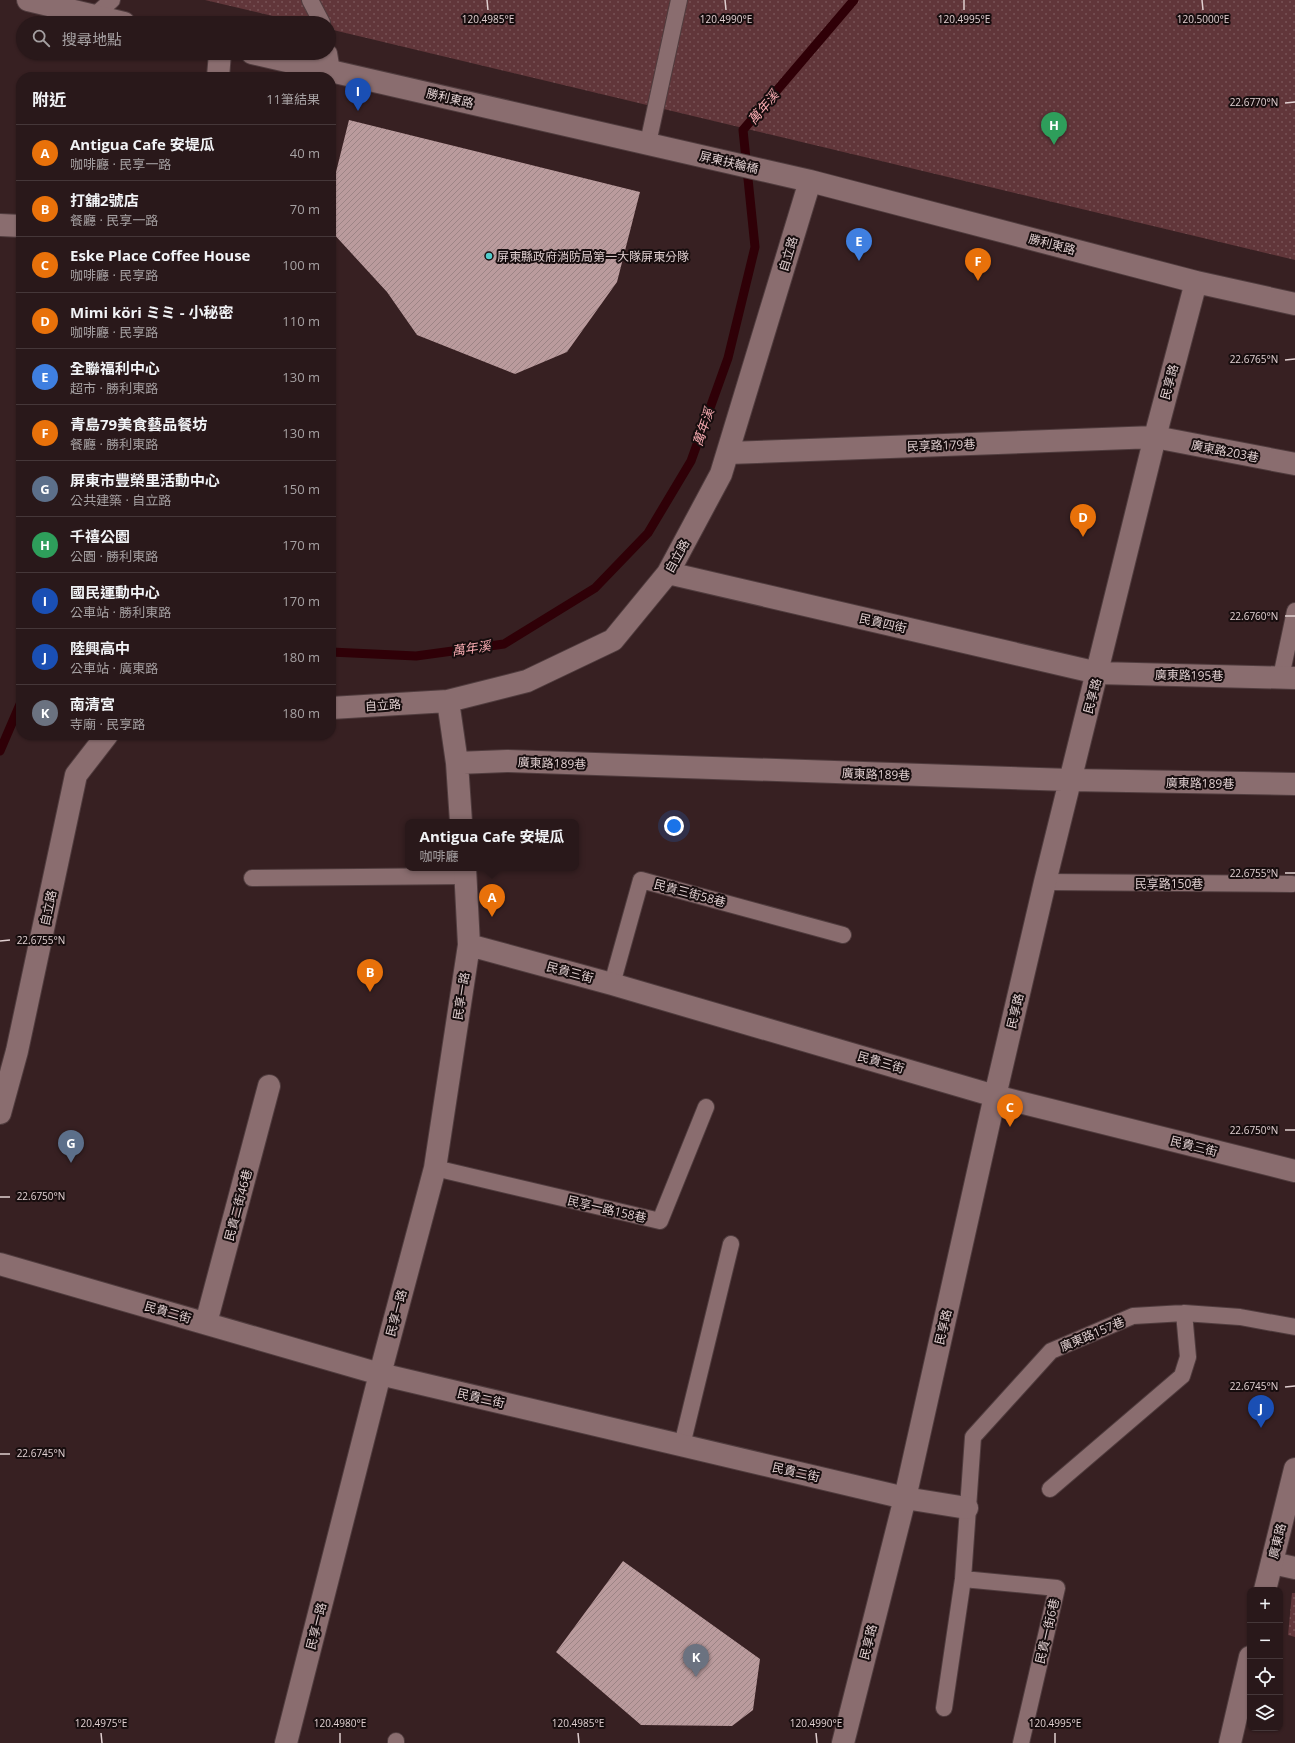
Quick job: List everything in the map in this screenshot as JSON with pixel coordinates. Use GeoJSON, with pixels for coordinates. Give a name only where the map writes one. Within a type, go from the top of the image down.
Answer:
{"type":"FeatureCollection","features":[{"type":"Feature","properties":{"kind":"street"},"geometry":{"type":"LineString","coordinates":[[28,0],[94,16]]}},
{"type":"Feature","properties":{"kind":"street"},"geometry":{"type":"LineString","coordinates":[[218,72],[219,60]]}},
{"type":"Feature","properties":{"kind":"street","name":"勝利東路"},"geometry":{"type":"LineString","coordinates":[[313,60],[330,62],[648,143]]}},
{"type":"Feature","properties":{"kind":"street","name":"屏東扶輪橋"},"geometry":{"type":"LineString","coordinates":[[648,143],[810,181]]}},
{"type":"Feature","properties":{"kind":"street","name":"勝利東路"},"geometry":{"type":"LineString","coordinates":[[810,181],[1196,282],[1295,304]]}},
{"type":"Feature","properties":{"kind":"street","name":"自立路"},"geometry":{"type":"LineString","coordinates":[[336,708],[448,701],[527,681],[613,640],[668,573],[721,474],[810,181]]}},
{"type":"Feature","properties":{"kind":"street"},"geometry":{"type":"LineString","coordinates":[[0,225],[16,226]]}},
{"type":"Feature","properties":{"kind":"street","name":"民享路"},"geometry":{"type":"LineString","coordinates":[[843,1743],[905,1498],[995,1096],[1045,882],[1098,673],[1155,437],[1196,282]]}},
{"type":"Feature","properties":{"kind":"street","name":"民享路179巷"},"geometry":{"type":"LineString","coordinates":[[728,453],[1155,437]]}},
{"type":"Feature","properties":{"kind":"street","name":"廣東路203巷"},"geometry":{"type":"LineString","coordinates":[[1155,437],[1295,464]]}},
{"type":"Feature","properties":{"kind":"street","name":"民貴四街"},"geometry":{"type":"LineString","coordinates":[[668,573],[1098,673]]}},
{"type":"Feature","properties":{"kind":"street","name":"廣東路195巷"},"geometry":{"type":"LineString","coordinates":[[1098,673],[1288,678]]}},
{"type":"Feature","properties":{"kind":"street"},"geometry":{"type":"LineString","coordinates":[[448,701],[457,763],[461,819]]}},
{"type":"Feature","properties":{"kind":"street","name":"自立路"},"geometry":{"type":"LineString","coordinates":[[0,1112],[17,1051],[76,775],[103,740]]}},
{"type":"Feature","properties":{"kind":"street","name":"廣東路189巷"},"geometry":{"type":"LineString","coordinates":[[457,763],[506,761],[1070,780],[1295,784]]}},
{"type":"Feature","properties":{"kind":"street","name":"民享一路"},"geometry":{"type":"LineString","coordinates":[[286,1743],[380,1374],[435,1168],[469,945],[465,872]]}},
{"type":"Feature","properties":{"kind":"street","name":"民貴三街"},"geometry":{"type":"LineString","coordinates":[[469,945],[612,984],[995,1096],[1295,1171]]}},
{"type":"Feature","properties":{"kind":"street","name":"民貴二街46巷"},"geometry":{"type":"LineString","coordinates":[[206,1323],[269,1086]]}},
{"type":"Feature","properties":{"kind":"street","name":"民貴二街"},"geometry":{"type":"LineString","coordinates":[[0,1264],[380,1374],[905,1498],[967,1508]]}},
{"type":"Feature","properties":{"kind":"street","name":"廣東路"},"geometry":{"type":"LineString","coordinates":[[1266,1587],[1295,1469]]}},
{"type":"Feature","properties":{"kind":"street"},"geometry":{"type":"LineString","coordinates":[[1272,1563],[1295,1568]]}},
{"type":"Feature","properties":{"kind":"street"},"geometry":{"type":"LineString","coordinates":[[1230,1743],[1250,1659]]}},
{"type":"Feature","properties":{"kind":"lane"},"geometry":{"type":"LineString","coordinates":[[94,16],[112,0]]}},
{"type":"Feature","properties":{"kind":"lane"},"geometry":{"type":"LineString","coordinates":[[310,0],[318,16]]}},
{"type":"Feature","properties":{"kind":"lane"},"geometry":{"type":"LineString","coordinates":[[648,143],[679,0]]}},
{"type":"Feature","properties":{"kind":"lane","name":"廣東路195巷"},"geometry":{"type":"LineString","coordinates":[[1288,678],[1295,611]]}},
{"type":"Feature","properties":{"kind":"lane","name":"民享一路"},"geometry":{"type":"LineString","coordinates":[[252,878],[465,872]]}},
{"type":"Feature","properties":{"kind":"lane","name":"民貴三街58巷"},"geometry":{"type":"LineString","coordinates":[[612,984],[641,880],[843,935]]}},
{"type":"Feature","properties":{"kind":"lane","name":"民享路150巷"},"geometry":{"type":"LineString","coordinates":[[1045,882],[1292,884]]}},
{"type":"Feature","properties":{"kind":"lane","name":"民享一路158巷"},"geometry":{"type":"LineString","coordinates":[[435,1168],[660,1222],[706,1107]]}},
{"type":"Feature","properties":{"kind":"lane"},"geometry":{"type":"LineString","coordinates":[[682,1445],[731,1244]]}},
{"type":"Feature","properties":{"kind":"lane"},"geometry":{"type":"LineString","coordinates":[[1050,1489],[1182,1376],[1188,1357],[1184,1313]]}},
{"type":"Feature","properties":{"kind":"lane","name":"廣東路157巷"},"geometry":{"type":"LineString","coordinates":[[944,1708],[963,1579],[973,1437],[1051,1351],[1133,1316],[1184,1313],[1240,1317],[1295,1327]]}},
{"type":"Feature","properties":{"kind":"lane","name":"民貴一街6巷"},"geometry":{"type":"LineString","coordinates":[[963,1579],[1057,1588],[1022,1743]]}},
{"type":"Feature","properties":{"kind":"shaded area"},"geometry":{"type":"Polygon","coordinates":[[[205,0],[1295,0],[1295,260],[336,31],[336,16],[272,16],[205,0]]]}},
{"type":"Feature","properties":{"kind":"shaded area"},"geometry":{"type":"Polygon","coordinates":[[[1292,1593],[1295,1593],[1295,1637],[1288,1635],[1292,1593]]]}},
{"type":"Feature","properties":{"kind":"building","name":"屏東縣政府消防局第一大隊屏東分隊"},"geometry":{"type":"Polygon","coordinates":[[[349,120],[640,192],[617,282],[567,352],[515,374],[417,335],[387,292],[336,236],[336,172],[349,120]]]}},
{"type":"Feature","properties":{"kind":"building"},"geometry":{"type":"Polygon","coordinates":[[[623,1561],[760,1659],[753,1710],[732,1726],[641,1725],[556,1652],[623,1561]]]}},
{"type":"Feature","properties":{"kind":"waterway","name":"萬年溪"},"geometry":{"type":"LineString","coordinates":[[336,652],[416,656],[504,644],[595,588],[648,533],[691,461],[728,358],[755,247],[743,130],[854,0]]}},
{"type":"Feature","properties":{"kind":"waterway","name":"萬年溪"},"geometry":{"type":"LineString","coordinates":[[0,751],[16,714]]}},
{"type":"Feature","properties":{"kind":"place","name":"國民運動中心"},"geometry":{"type":"Point","coordinates":[358,111]}},
{"type":"Feature","properties":{"kind":"place","name":"千禧公園"},"geometry":{"type":"Point","coordinates":[1054,145]}},
{"type":"Feature","properties":{"kind":"place","name":"屏東縣政府消防局第一大隊屏東分隊"},"geometry":{"type":"Point","coordinates":[489,256]}},
{"type":"Feature","properties":{"kind":"place","name":"全聯福利中心"},"geometry":{"type":"Point","coordinates":[859,261]}},
{"type":"Feature","properties":{"kind":"place","name":"青島79美食藝品餐坊"},"geometry":{"type":"Point","coordinates":[978,281]}},
{"type":"Feature","properties":{"kind":"place","name":"Mimi köri ミミ - 小秘密"},"geometry":{"type":"Point","coordinates":[1083,537]}},
{"type":"Feature","properties":{"kind":"place","name":"Antigua Cafe 安堤瓜"},"geometry":{"type":"Point","coordinates":[492,917]}},
{"type":"Feature","properties":{"kind":"place","name":"打舖2號店"},"geometry":{"type":"Point","coordinates":[370,992]}},
{"type":"Feature","properties":{"kind":"place","name":"Eske Place Coffee House"},"geometry":{"type":"Point","coordinates":[1010,1127]}},
{"type":"Feature","properties":{"kind":"place","name":"屏東市豐榮里活動中心"},"geometry":{"type":"Point","coordinates":[71,1163]}},
{"type":"Feature","properties":{"kind":"place","name":"陸興高中"},"geometry":{"type":"Point","coordinates":[1261,1428]}},
{"type":"Feature","properties":{"kind":"place","name":"南清宮"},"geometry":{"type":"Point","coordinates":[696,1677]}}]}
